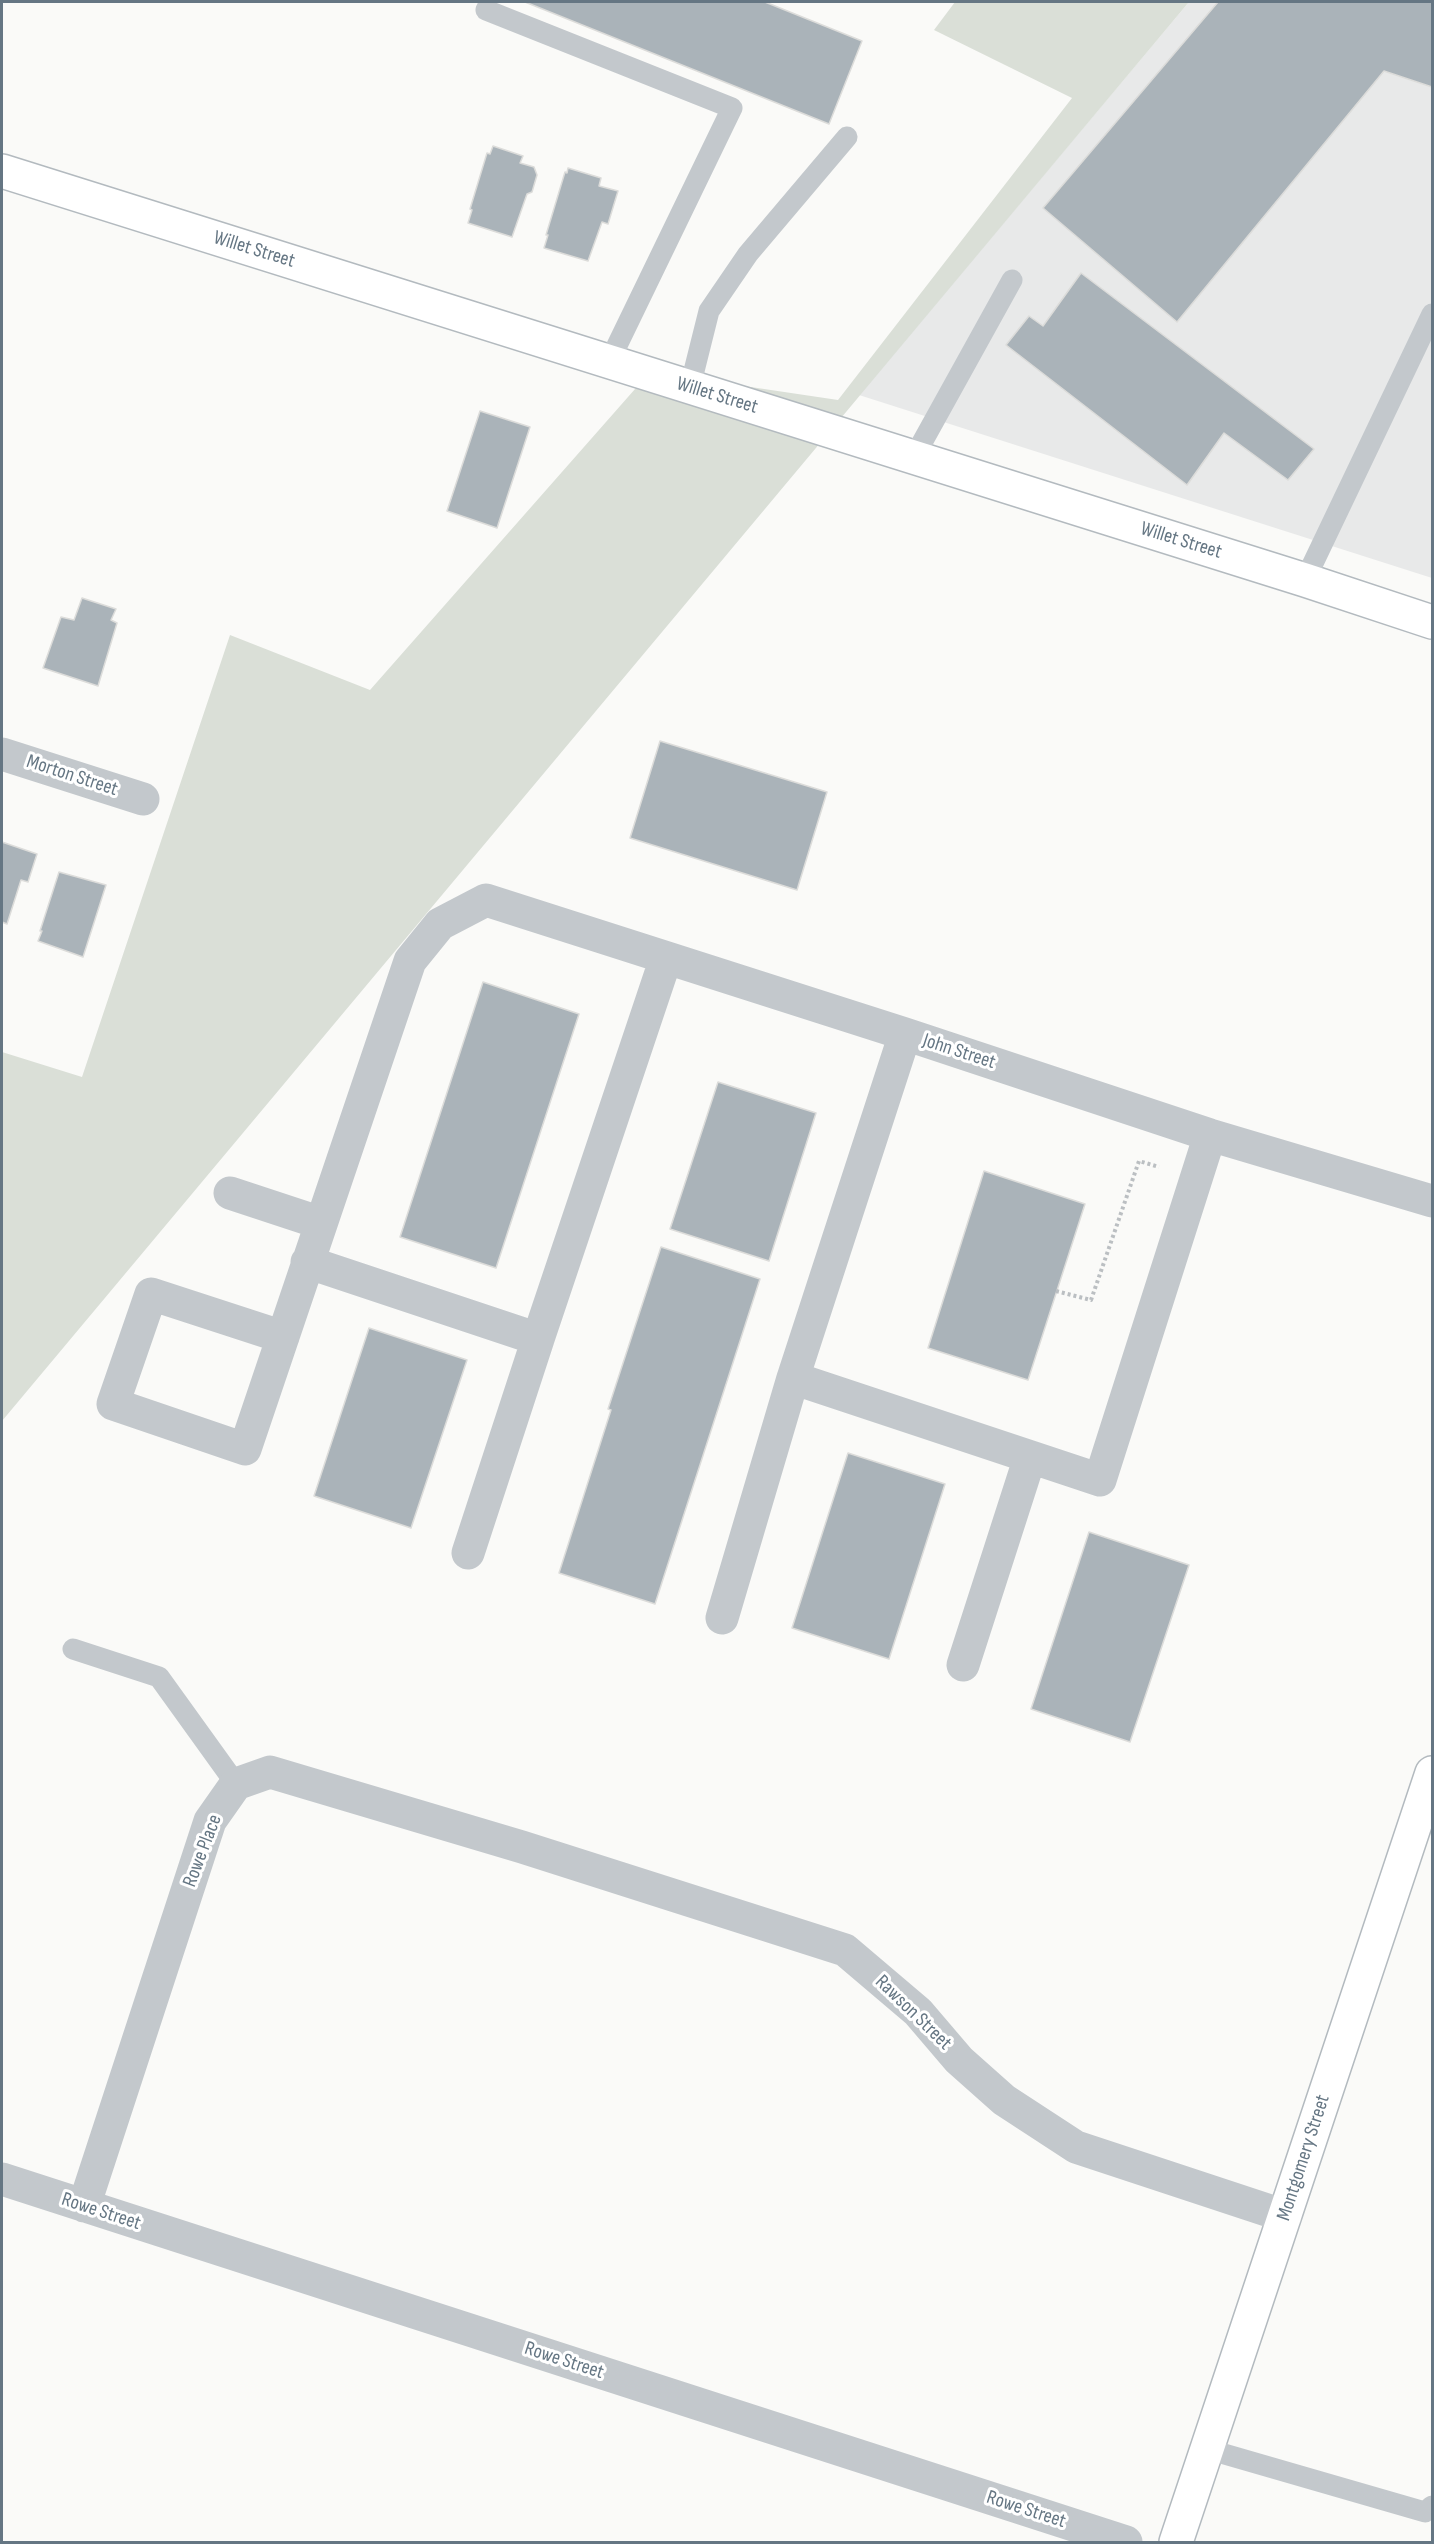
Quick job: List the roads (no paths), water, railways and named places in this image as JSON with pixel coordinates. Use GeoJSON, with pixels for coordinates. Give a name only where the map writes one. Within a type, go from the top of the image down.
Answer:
{"type":"FeatureCollection","features":[{"type":"Feature","properties":{"kind":"street","name":"Willet Street"},"geometry":{"type":"LineString","coordinates":[[2,171],[1305,580],[1432,622]]}},
{"type":"Feature","properties":{"kind":"street","name":"Morton Street"},"geometry":{"type":"LineString","coordinates":[[2,754],[143,799]]}},
{"type":"Feature","properties":{"kind":"street","name":"John Street"},"geometry":{"type":"LineString","coordinates":[[321,1223],[410,961],[440,924],[486,900],[905,1034],[1210,1135],[1432,1201]]}},
{"type":"Feature","properties":{"kind":"street"},"geometry":{"type":"LineString","coordinates":[[468,1553],[666,958]]}},
{"type":"Feature","properties":{"kind":"street"},"geometry":{"type":"LineString","coordinates":[[722,1618],[793,1378],[905,1034]]}},
{"type":"Feature","properties":{"kind":"street"},"geometry":{"type":"LineString","coordinates":[[793,1378],[1100,1480],[1210,1135]]}},
{"type":"Feature","properties":{"kind":"street"},"geometry":{"type":"LineString","coordinates":[[230,1193],[321,1223],[245,1449],[112,1404],[151,1294],[282,1337]]}},
{"type":"Feature","properties":{"kind":"street"},"geometry":{"type":"LineString","coordinates":[[308,1262],[538,1338]]}},
{"type":"Feature","properties":{"kind":"street"},"geometry":{"type":"LineString","coordinates":[[963,1665],[1030,1457]]}},
{"type":"Feature","properties":{"kind":"street","name":"Rawson Street"},"geometry":{"type":"LineString","coordinates":[[236,1784],[270,1772],[522,1847],[845,1950],[918,2013],[960,2060],[1004,2100],[1076,2147],[1285,2216]]}},
{"type":"Feature","properties":{"kind":"street","name":"Montgomery Street"},"geometry":{"type":"LineString","coordinates":[[1176,2542],[1432,1773]]}},
{"type":"Feature","properties":{"kind":"street","name":"Rowe Place"},"geometry":{"type":"LineString","coordinates":[[84,2206],[210,1821],[236,1784]]}},
{"type":"Feature","properties":{"kind":"street","name":"Rowe Street"},"geometry":{"type":"LineString","coordinates":[[2,2179],[1126,2542]]}},
{"type":"Feature","properties":{"kind":"lane"},"geometry":{"type":"LineString","coordinates":[[486,10],[732,108],[609,362]]}},
{"type":"Feature","properties":{"kind":"lane"},"geometry":{"type":"LineString","coordinates":[[690,387],[709,311],[748,254],[847,137]]}},
{"type":"Feature","properties":{"kind":"lane"},"geometry":{"type":"LineString","coordinates":[[914,458],[1012,280]]}},
{"type":"Feature","properties":{"kind":"lane"},"geometry":{"type":"LineString","coordinates":[[1305,580],[1432,314]]}},
{"type":"Feature","properties":{"kind":"lane"},"geometry":{"type":"LineString","coordinates":[[73,1649],[159,1677],[236,1784]]}},
{"type":"Feature","properties":{"kind":"lane"},"geometry":{"type":"LineString","coordinates":[[1207,2449],[1425,2512],[1432,2506]]}}]}
